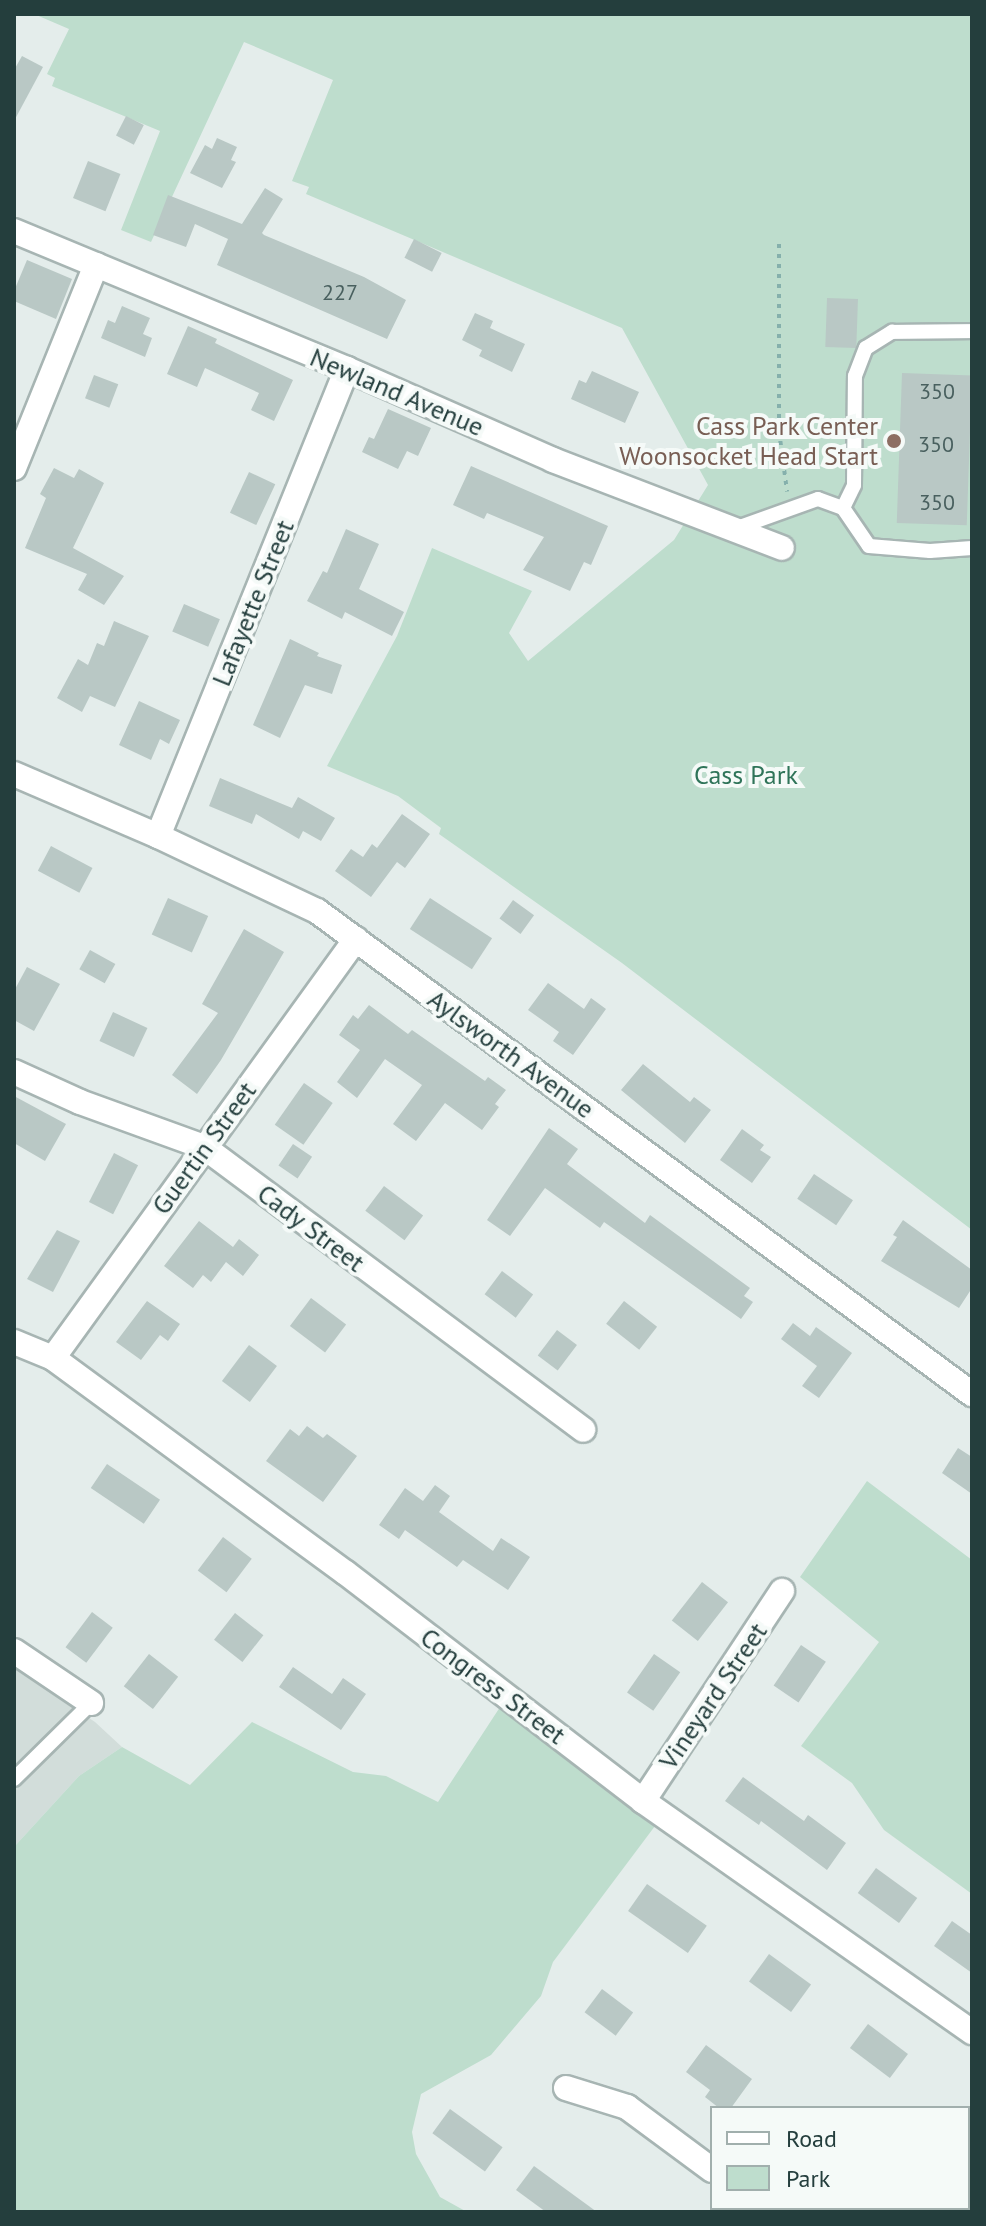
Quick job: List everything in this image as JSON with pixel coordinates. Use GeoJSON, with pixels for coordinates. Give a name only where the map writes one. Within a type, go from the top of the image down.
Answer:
{"type":"FeatureCollection","features":[{"type":"Feature","properties":{"kind":"street","name":"Newland Avenue"},"geometry":{"type":"LineString","coordinates":[[14,231],[347,369],[553,460],[782,548]]}},
{"type":"Feature","properties":{"kind":"street"},"geometry":{"type":"LineString","coordinates":[[14,468],[96,265]]}},
{"type":"Feature","properties":{"kind":"street","name":"Lafayette Street"},"geometry":{"type":"LineString","coordinates":[[158,836],[347,369]]}},
{"type":"Feature","properties":{"kind":"street","name":"Aylsworth Avenue"},"geometry":{"type":"LineString","coordinates":[[14,774],[302,902],[972,1394]]}},
{"type":"Feature","properties":{"kind":"street","name":"Guertin Street"},"geometry":{"type":"LineString","coordinates":[[53,1358],[356,939]]}},
{"type":"Feature","properties":{"kind":"street","name":"Cady Street"},"geometry":{"type":"LineString","coordinates":[[14,1072],[80,1102],[204,1147],[583,1430]]}},
{"type":"Feature","properties":{"kind":"street","name":"Congress Street"},"geometry":{"type":"LineString","coordinates":[[14,1342],[53,1358],[346,1573],[643,1801],[972,2032]]}},
{"type":"Feature","properties":{"kind":"street","name":"Vineyard Street"},"geometry":{"type":"LineString","coordinates":[[643,1801],[782,1591]]}},
{"type":"Feature","properties":{"kind":"street"},"geometry":{"type":"LineString","coordinates":[[14,1651],[91,1703]]}},
{"type":"Feature","properties":{"kind":"street"},"geometry":{"type":"LineString","coordinates":[[566,2088],[627,2107],[710,2169]]}},
{"type":"Feature","properties":{"kind":"lane"},"geometry":{"type":"LineString","coordinates":[[843,508],[854,485],[855,376],[866,348],[892,332],[972,331]]}},
{"type":"Feature","properties":{"kind":"lane"},"geometry":{"type":"LineString","coordinates":[[733,529],[818,499],[843,508],[869,546],[930,551],[972,548]]}},
{"type":"Feature","properties":{"kind":"lane"},"geometry":{"type":"LineString","coordinates":[[14,1779],[91,1703]]}},
{"type":"Feature","properties":{"kind":"path"},"geometry":{"type":"LineString","coordinates":[[779,244],[779,431],[789,510]]}},
{"type":"Feature","properties":{"kind":"shaded area"},"geometry":{"type":"Polygon","coordinates":[[[14,1668],[95,1722],[122,1747],[79,1776],[14,1847],[14,1668]]]}},
{"type":"Feature","properties":{"kind":"green space","name":"Cass Park"},"geometry":{"type":"Polygon","coordinates":[[[34,14],[972,14],[972,1230],[622,963],[439,834],[441,828],[398,796],[327,766],[397,636],[432,548],[532,591],[509,633],[528,661],[674,540],[708,485],[622,328],[306,194],[309,187],[292,181],[333,80],[244,42],[151,242],[121,230],[160,131],[52,86],[55,78],[47,74],[69,29],[34,14]]]}},
{"type":"Feature","properties":{"kind":"green space"},"geometry":{"type":"Polygon","coordinates":[[[867,1481],[972,1560],[972,1894],[884,1830],[852,1783],[801,1746],[879,1642],[800,1577],[867,1481]]]}},
{"type":"Feature","properties":{"kind":"green space"},"geometry":{"type":"Polygon","coordinates":[[[504,1701],[661,1818],[553,1962],[541,1996],[491,2055],[421,2094],[412,2132],[416,2154],[440,2197],[467,2212],[14,2212],[14,1847],[79,1776],[122,1747],[190,1785],[252,1722],[353,1772],[386,1776],[438,1802],[504,1701]]]}},
{"type":"Feature","properties":{"kind":"building"},"geometry":{"type":"Polygon","coordinates":[[[22,56],[43,67],[14,121],[14,70],[22,56]]]}},
{"type":"Feature","properties":{"kind":"building"},"geometry":{"type":"Polygon","coordinates":[[[126,116],[144,125],[134,145],[116,136],[126,116]]]}},
{"type":"Feature","properties":{"kind":"building"},"geometry":{"type":"Polygon","coordinates":[[[217,138],[237,147],[231,160],[236,162],[222,188],[190,173],[205,145],[212,149],[217,138]]]}},
{"type":"Feature","properties":{"kind":"building"},"geometry":{"type":"Polygon","coordinates":[[[88,161],[120,174],[105,211],[73,198],[88,161]]]}},
{"type":"Feature","properties":{"kind":"building"},"geometry":{"type":"Polygon","coordinates":[[[265,188],[283,199],[262,233],[264,235],[364,277],[406,300],[387,339],[217,265],[228,239],[195,224],[186,247],[153,235],[168,195],[242,224],[265,188]]]}},
{"type":"Feature","properties":{"kind":"building"},"geometry":{"type":"Polygon","coordinates":[[[414,239],[442,253],[432,272],[404,258],[414,239]]]}},
{"type":"Feature","properties":{"kind":"building"},"geometry":{"type":"Polygon","coordinates":[[[27,260],[72,279],[56,319],[14,301],[14,291],[27,260]]]}},
{"type":"Feature","properties":{"kind":"building"},"geometry":{"type":"Polygon","coordinates":[[[827,298],[858,299],[856,348],[825,347],[827,298]]]}},
{"type":"Feature","properties":{"kind":"building"},"geometry":{"type":"Polygon","coordinates":[[[122,306],[150,318],[143,334],[152,338],[145,357],[101,338],[108,320],[115,323],[122,306]]]}},
{"type":"Feature","properties":{"kind":"building"},"geometry":{"type":"Polygon","coordinates":[[[475,313],[493,321],[490,328],[525,344],[512,372],[479,356],[482,350],[462,340],[475,313]]]}},
{"type":"Feature","properties":{"kind":"building"},"geometry":{"type":"Polygon","coordinates":[[[188,326],[217,339],[215,343],[293,380],[274,421],[251,410],[259,393],[205,368],[197,387],[167,374],[188,326]]]}},
{"type":"Feature","properties":{"kind":"building"},"geometry":{"type":"Polygon","coordinates":[[[592,371],[639,392],[625,423],[571,399],[579,380],[586,383],[592,371]]]}},
{"type":"Feature","properties":{"kind":"building"},"geometry":{"type":"Polygon","coordinates":[[[902,373],[972,375],[967,525],[897,523],[902,373]]]}},
{"type":"Feature","properties":{"kind":"building"},"geometry":{"type":"Polygon","coordinates":[[[94,375],[118,384],[109,408],[85,398],[94,375]]]}},
{"type":"Feature","properties":{"kind":"building"},"geometry":{"type":"Polygon","coordinates":[[[388,409],[431,428],[418,456],[407,451],[398,469],[362,452],[369,437],[374,439],[388,409]]]}},
{"type":"Feature","properties":{"kind":"building"},"geometry":{"type":"Polygon","coordinates":[[[471,466],[608,526],[591,565],[584,562],[570,591],[523,570],[544,537],[487,513],[484,519],[453,505],[471,466]]]}},
{"type":"Feature","properties":{"kind":"building"},"geometry":{"type":"Polygon","coordinates":[[[54,468],[74,478],[79,469],[104,483],[73,548],[124,576],[104,605],[78,590],[87,574],[25,548],[46,498],[40,494],[54,468]]]}},
{"type":"Feature","properties":{"kind":"building"},"geometry":{"type":"Polygon","coordinates":[[[249,472],[275,484],[256,525],[230,513],[249,472]]]}},
{"type":"Feature","properties":{"kind":"building"},"geometry":{"type":"Polygon","coordinates":[[[346,529],[379,544],[359,589],[404,612],[392,636],[345,612],[342,619],[307,601],[323,571],[327,573],[346,529]]]}},
{"type":"Feature","properties":{"kind":"building"},"geometry":{"type":"Polygon","coordinates":[[[184,604],[220,619],[208,647],[172,632],[184,604]]]}},
{"type":"Feature","properties":{"kind":"building"},"geometry":{"type":"Polygon","coordinates":[[[114,621],[149,636],[115,707],[90,696],[82,712],[57,698],[78,659],[88,665],[97,643],[104,646],[114,621]]]}},
{"type":"Feature","properties":{"kind":"building"},"geometry":{"type":"Polygon","coordinates":[[[290,639],[319,653],[317,656],[342,665],[332,694],[305,685],[280,738],[253,725],[290,639]]]}},
{"type":"Feature","properties":{"kind":"building"},"geometry":{"type":"Polygon","coordinates":[[[139,701],[180,720],[169,744],[160,739],[151,760],[119,745],[139,701]]]}},
{"type":"Feature","properties":{"kind":"building"},"geometry":{"type":"Polygon","coordinates":[[[220,778],[292,808],[298,797],[335,818],[321,841],[303,831],[299,839],[256,814],[252,824],[209,806],[220,778]]]}},
{"type":"Feature","properties":{"kind":"building"},"geometry":{"type":"Polygon","coordinates":[[[402,814],[430,834],[405,868],[397,862],[371,897],[335,871],[351,849],[363,857],[372,844],[377,848],[402,814]]]}},
{"type":"Feature","properties":{"kind":"building"},"geometry":{"type":"Polygon","coordinates":[[[51,846],[92,868],[79,893],[38,871],[51,846]]]}},
{"type":"Feature","properties":{"kind":"building"},"geometry":{"type":"Polygon","coordinates":[[[168,898],[208,916],[192,952],[152,935],[168,898]]]}},
{"type":"Feature","properties":{"kind":"building"},"geometry":{"type":"Polygon","coordinates":[[[430,898],[492,938],[472,969],[410,929],[430,898]]]}},
{"type":"Feature","properties":{"kind":"building"},"geometry":{"type":"Polygon","coordinates":[[[513,900],[534,915],[521,934],[499,919],[513,900]]]}},
{"type":"Feature","properties":{"kind":"building"},"geometry":{"type":"Polygon","coordinates":[[[244,929],[284,952],[221,1060],[197,1094],[172,1075],[218,1013],[202,1004],[244,929]]]}},
{"type":"Feature","properties":{"kind":"building"},"geometry":{"type":"Polygon","coordinates":[[[90,950],[115,964],[105,983],[79,969],[90,950]]]}},
{"type":"Feature","properties":{"kind":"building"},"geometry":{"type":"Polygon","coordinates":[[[27,967],[60,984],[34,1031],[14,1020],[14,991],[27,967]]]}},
{"type":"Feature","properties":{"kind":"building"},"geometry":{"type":"Polygon","coordinates":[[[548,983],[584,1009],[591,998],[606,1009],[573,1055],[553,1041],[559,1032],[528,1010],[548,983]]]}},
{"type":"Feature","properties":{"kind":"building"},"geometry":{"type":"Polygon","coordinates":[[[369,1005],[408,1034],[412,1030],[485,1081],[488,1077],[506,1090],[495,1104],[499,1107],[482,1130],[445,1103],[416,1141],[393,1124],[422,1085],[385,1059],[357,1098],[337,1082],[360,1050],[339,1035],[353,1015],[358,1019],[369,1005]]]}},
{"type":"Feature","properties":{"kind":"building"},"geometry":{"type":"Polygon","coordinates":[[[113,1012],[147,1028],[134,1057],[99,1041],[113,1012]]]}},
{"type":"Feature","properties":{"kind":"building"},"geometry":{"type":"Polygon","coordinates":[[[643,1064],[690,1102],[694,1097],[711,1110],[685,1143],[621,1090],[643,1064]]]}},
{"type":"Feature","properties":{"kind":"building"},"geometry":{"type":"Polygon","coordinates":[[[304,1083],[333,1103],[303,1145],[275,1125],[304,1083]]]}},
{"type":"Feature","properties":{"kind":"building"},"geometry":{"type":"Polygon","coordinates":[[[14,1096],[66,1124],[45,1161],[14,1143],[14,1096]]]}},
{"type":"Feature","properties":{"kind":"building"},"geometry":{"type":"Polygon","coordinates":[[[549,1128],[578,1149],[567,1164],[645,1223],[650,1215],[750,1288],[744,1296],[753,1302],[741,1319],[604,1222],[600,1228],[545,1188],[510,1236],[487,1220],[549,1128]]]}},
{"type":"Feature","properties":{"kind":"building"},"geometry":{"type":"Polygon","coordinates":[[[742,1129],[764,1145],[760,1150],[771,1157],[752,1183],[720,1160],[742,1129]]]}},
{"type":"Feature","properties":{"kind":"building"},"geometry":{"type":"Polygon","coordinates":[[[293,1144],[312,1157],[298,1178],[278,1166],[293,1144]]]}},
{"type":"Feature","properties":{"kind":"building"},"geometry":{"type":"Polygon","coordinates":[[[114,1153],[138,1165],[113,1214],[89,1202],[114,1153]]]}},
{"type":"Feature","properties":{"kind":"building"},"geometry":{"type":"Polygon","coordinates":[[[814,1174],[853,1200],[836,1225],[797,1199],[814,1174]]]}},
{"type":"Feature","properties":{"kind":"building"},"geometry":{"type":"Polygon","coordinates":[[[384,1186],[423,1215],[404,1240],[365,1211],[384,1186]]]}},
{"type":"Feature","properties":{"kind":"building"},"geometry":{"type":"Polygon","coordinates":[[[903,1220],[972,1270],[972,1288],[959,1308],[881,1261],[897,1237],[893,1235],[903,1220]]]}},
{"type":"Feature","properties":{"kind":"building"},"geometry":{"type":"Polygon","coordinates":[[[199,1221],[233,1247],[239,1239],[259,1255],[243,1276],[226,1262],[211,1282],[203,1275],[193,1288],[164,1266],[199,1221]]]}},
{"type":"Feature","properties":{"kind":"building"},"geometry":{"type":"Polygon","coordinates":[[[57,1230],[80,1241],[53,1292],[27,1279],[57,1230]]]}},
{"type":"Feature","properties":{"kind":"building"},"geometry":{"type":"Polygon","coordinates":[[[502,1271],[533,1294],[516,1318],[485,1294],[502,1271]]]}},
{"type":"Feature","properties":{"kind":"building"},"geometry":{"type":"Polygon","coordinates":[[[311,1298],[346,1324],[325,1352],[290,1326],[311,1298]]]}},
{"type":"Feature","properties":{"kind":"building"},"geometry":{"type":"Polygon","coordinates":[[[147,1301],[180,1324],[168,1341],[160,1335],[141,1360],[116,1342],[147,1301]]]}},
{"type":"Feature","properties":{"kind":"building"},"geometry":{"type":"Polygon","coordinates":[[[624,1301],[657,1327],[639,1350],[606,1324],[624,1301]]]}},
{"type":"Feature","properties":{"kind":"building"},"geometry":{"type":"Polygon","coordinates":[[[793,1323],[810,1336],[816,1327],[852,1353],[819,1398],[802,1386],[817,1366],[781,1339],[793,1323]]]}},
{"type":"Feature","properties":{"kind":"building"},"geometry":{"type":"Polygon","coordinates":[[[557,1330],[577,1345],[558,1371],[538,1356],[557,1330]]]}},
{"type":"Feature","properties":{"kind":"building"},"geometry":{"type":"Polygon","coordinates":[[[249,1345],[277,1366],[250,1402],[222,1381],[249,1345]]]}},
{"type":"Feature","properties":{"kind":"building"},"geometry":{"type":"Polygon","coordinates":[[[307,1426],[323,1438],[327,1434],[357,1456],[323,1502],[266,1461],[290,1429],[299,1436],[307,1426]]]}},
{"type":"Feature","properties":{"kind":"building"},"geometry":{"type":"Polygon","coordinates":[[[958,1448],[972,1457],[972,1494],[942,1473],[958,1448]]]}},
{"type":"Feature","properties":{"kind":"building"},"geometry":{"type":"Polygon","coordinates":[[[107,1464],[160,1500],[144,1524],[91,1488],[107,1464]]]}},
{"type":"Feature","properties":{"kind":"building"},"geometry":{"type":"Polygon","coordinates":[[[435,1485],[450,1496],[439,1512],[493,1551],[501,1538],[530,1557],[508,1590],[463,1560],[457,1567],[405,1530],[399,1539],[379,1525],[405,1488],[423,1501],[435,1485]]]}},
{"type":"Feature","properties":{"kind":"building"},"geometry":{"type":"Polygon","coordinates":[[[223,1537],[252,1559],[226,1592],[198,1571],[223,1537]]]}},
{"type":"Feature","properties":{"kind":"building"},"geometry":{"type":"Polygon","coordinates":[[[702,1582],[728,1602],[698,1641],[672,1621],[702,1582]]]}},
{"type":"Feature","properties":{"kind":"building"},"geometry":{"type":"Polygon","coordinates":[[[92,1612],[113,1628],[86,1663],[66,1647],[92,1612]]]}},
{"type":"Feature","properties":{"kind":"building"},"geometry":{"type":"Polygon","coordinates":[[[235,1613],[263,1635],[242,1662],[214,1640],[235,1613]]]}},
{"type":"Feature","properties":{"kind":"building"},"geometry":{"type":"Polygon","coordinates":[[[801,1645],[826,1662],[798,1702],[774,1686],[801,1645]]]}},
{"type":"Feature","properties":{"kind":"building"},"geometry":{"type":"Polygon","coordinates":[[[149,1654],[178,1677],[153,1709],[124,1686],[149,1654]]]}},
{"type":"Feature","properties":{"kind":"building"},"geometry":{"type":"Polygon","coordinates":[[[654,1654],[680,1672],[653,1711],[627,1693],[654,1654]]]}},
{"type":"Feature","properties":{"kind":"building"},"geometry":{"type":"Polygon","coordinates":[[[293,1667],[332,1694],[343,1678],[366,1694],[341,1730],[279,1687],[293,1667]]]}},
{"type":"Feature","properties":{"kind":"building"},"geometry":{"type":"Polygon","coordinates":[[[743,1777],[804,1821],[808,1815],[846,1843],[827,1870],[761,1821],[759,1825],[725,1801],[743,1777]]]}},
{"type":"Feature","properties":{"kind":"building"},"geometry":{"type":"Polygon","coordinates":[[[876,1868],[917,1898],[899,1923],[858,1893],[876,1868]]]}},
{"type":"Feature","properties":{"kind":"building"},"geometry":{"type":"Polygon","coordinates":[[[647,1884],[707,1926],[688,1953],[628,1911],[647,1884]]]}},
{"type":"Feature","properties":{"kind":"building"},"geometry":{"type":"Polygon","coordinates":[[[952,1921],[972,1935],[972,1973],[934,1946],[952,1921]]]}},
{"type":"Feature","properties":{"kind":"building"},"geometry":{"type":"Polygon","coordinates":[[[769,1954],[811,1985],[791,2012],[749,1982],[769,1954]]]}},
{"type":"Feature","properties":{"kind":"building"},"geometry":{"type":"Polygon","coordinates":[[[602,1989],[633,2012],[616,2036],[585,2012],[602,1989]]]}},
{"type":"Feature","properties":{"kind":"building"},"geometry":{"type":"Polygon","coordinates":[[[868,2024],[908,2054],[890,2078],[850,2048],[868,2024]]]}},
{"type":"Feature","properties":{"kind":"building"},"geometry":{"type":"Polygon","coordinates":[[[706,2045],[752,2079],[732,2106],[716,2106],[705,2097],[710,2090],[686,2072],[706,2045]]]}},
{"type":"Feature","properties":{"kind":"building"},"geometry":{"type":"Polygon","coordinates":[[[450,2109],[503,2147],[485,2171],[432,2133],[450,2109]]]}},
{"type":"Feature","properties":{"kind":"building"},"geometry":{"type":"Polygon","coordinates":[[[534,2166],[597,2212],[546,2212],[516,2190],[534,2166]]]}},
{"type":"Feature","properties":{"kind":"place","name":"Cass Park Center Woonsocket Head Start"},"geometry":{"type":"Point","coordinates":[894,441]}}]}
